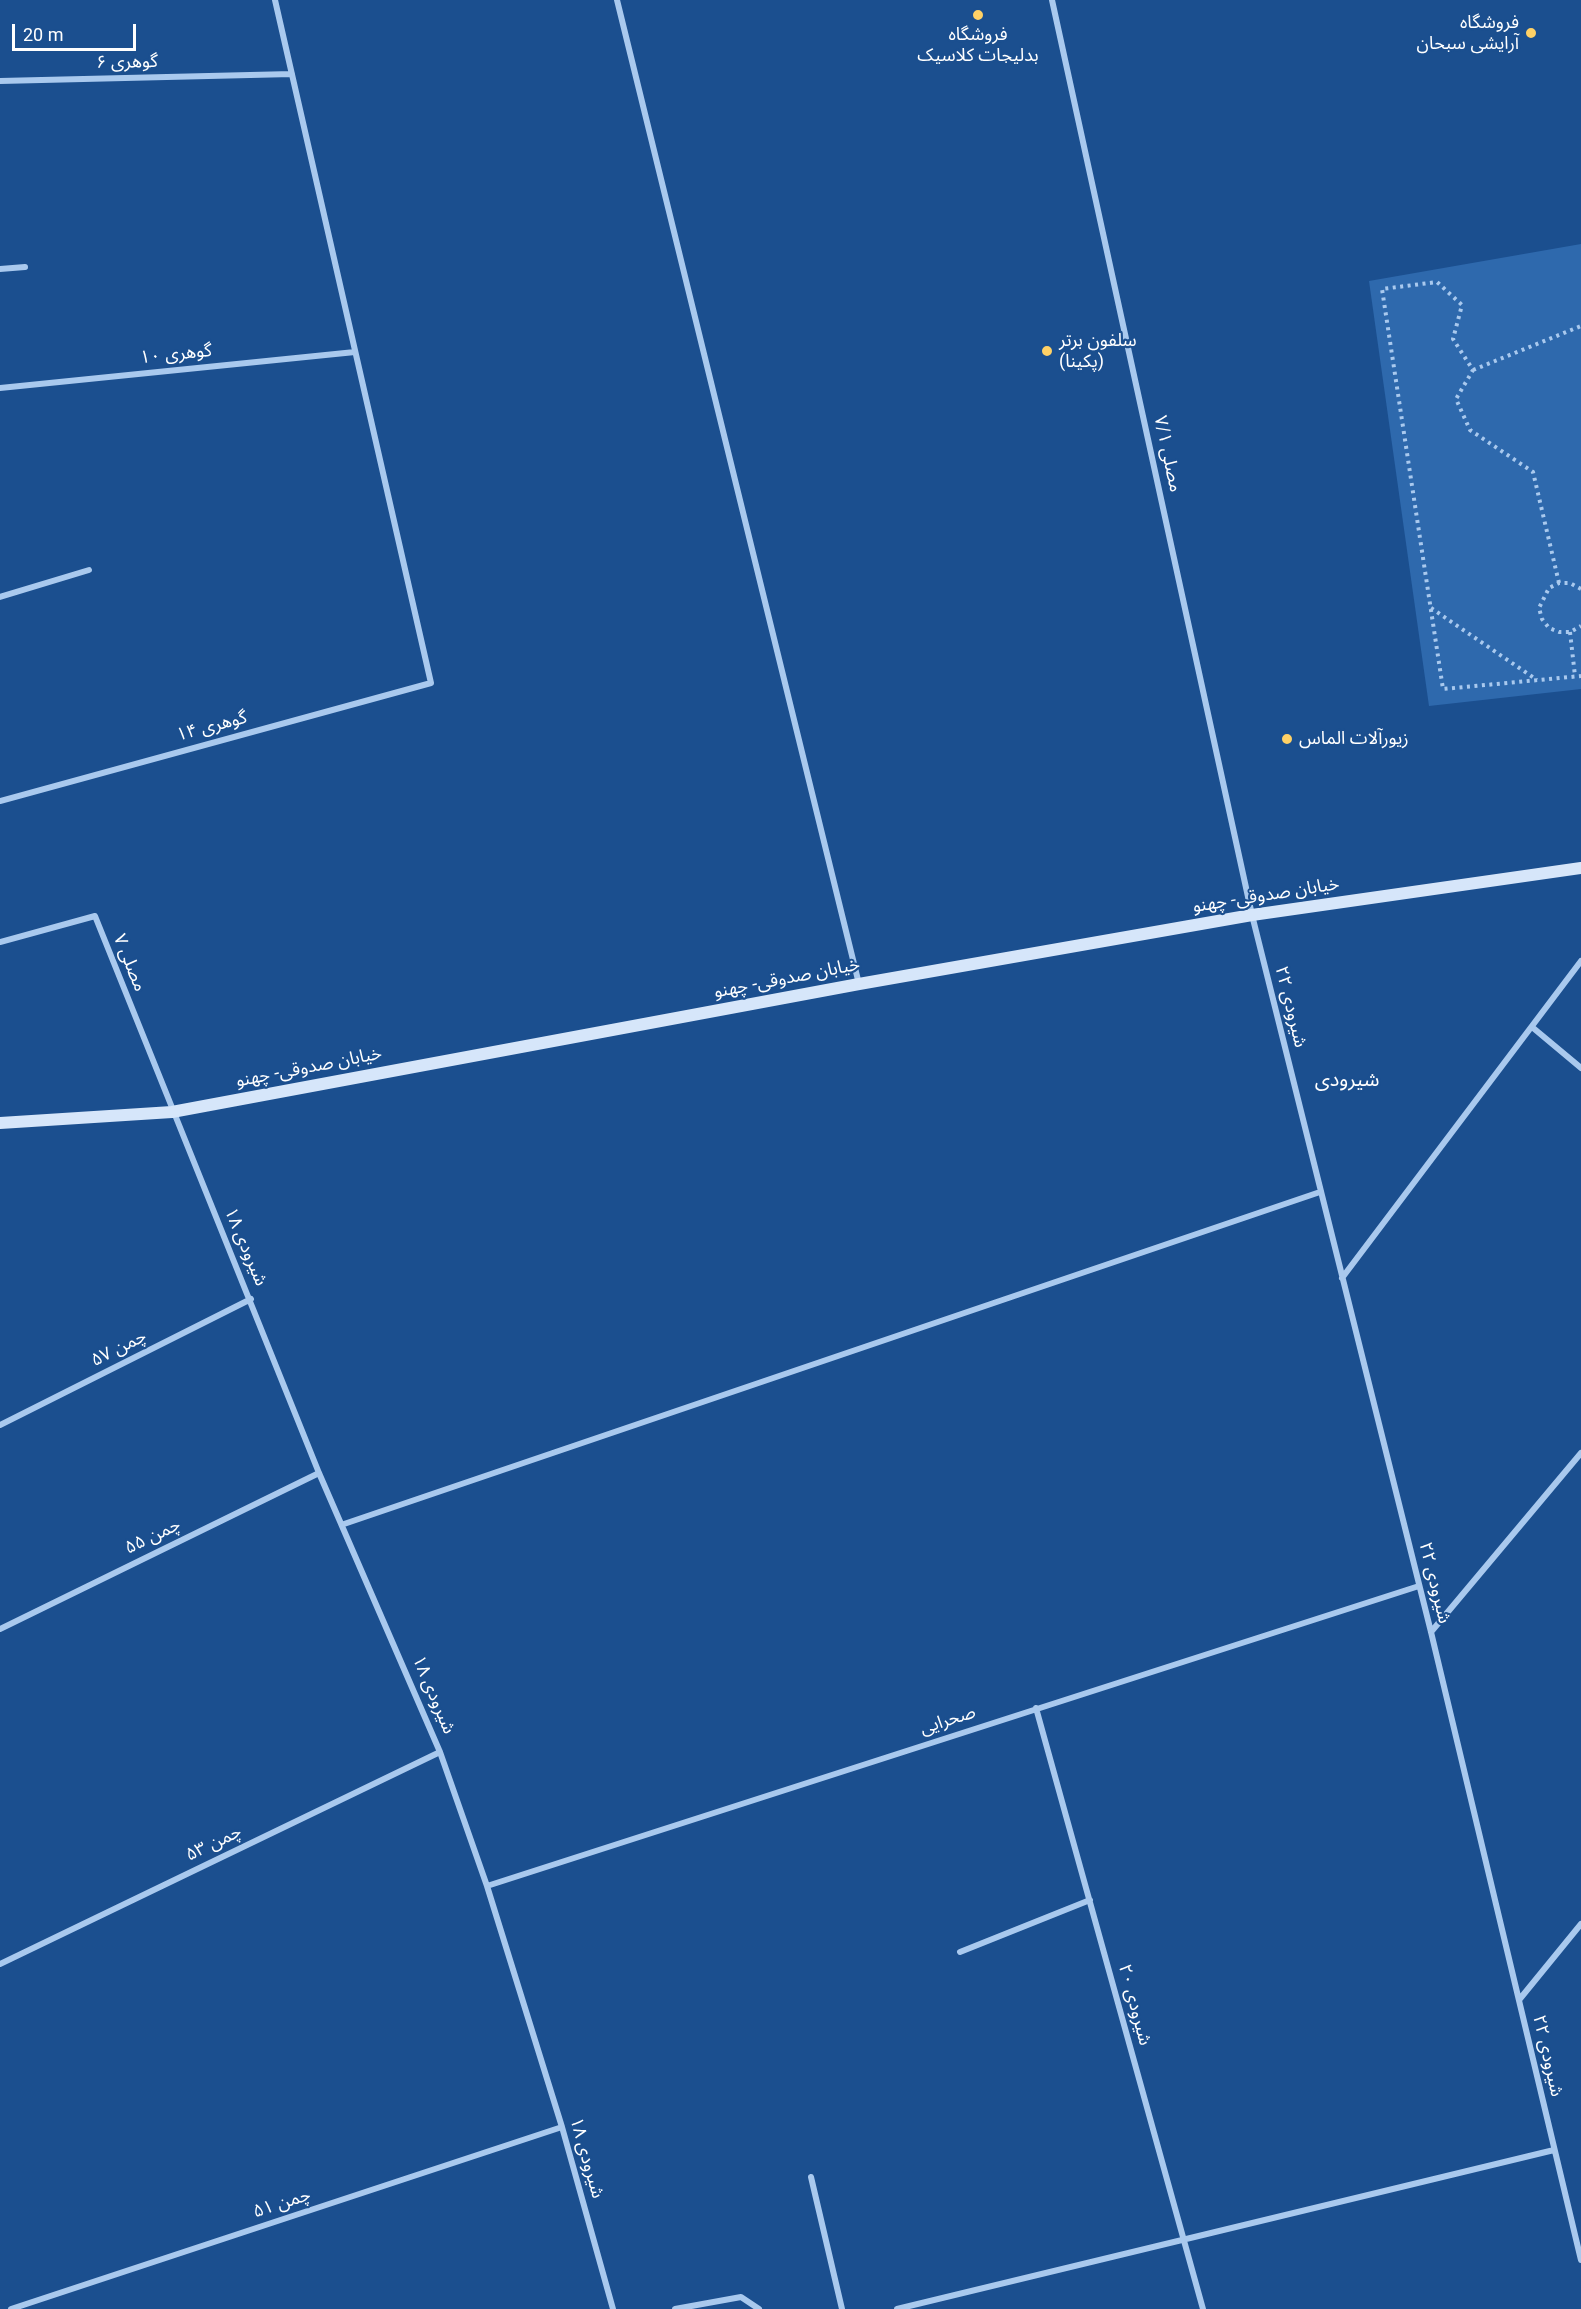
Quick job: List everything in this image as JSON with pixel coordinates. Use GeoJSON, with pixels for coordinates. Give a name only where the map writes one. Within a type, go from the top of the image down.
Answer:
{"type":"FeatureCollection","features":[{"type":"Feature","properties":{"kind":"street"},"geometry":{"type":"LineString","coordinates":[[275,0],[355,352]]}},
{"type":"Feature","properties":{"kind":"street"},"geometry":{"type":"LineString","coordinates":[[617,0],[859,984]]}},
{"type":"Feature","properties":{"kind":"street","name":"مصلی ۷/۱"},"geometry":{"type":"LineString","coordinates":[[1053,0],[1252,915]]}},
{"type":"Feature","properties":{"kind":"street","name":"گوهری ۶"},"geometry":{"type":"LineString","coordinates":[[0,81],[292,74]]}},
{"type":"Feature","properties":{"kind":"street"},"geometry":{"type":"LineString","coordinates":[[0,269],[25,267]]}},
{"type":"Feature","properties":{"kind":"street","name":"گوهری ۱۰"},"geometry":{"type":"LineString","coordinates":[[0,388],[355,352]]}},
{"type":"Feature","properties":{"kind":"street","name":"گوهری ۱۴"},"geometry":{"type":"LineString","coordinates":[[0,801],[431,683],[355,352]]}},
{"type":"Feature","properties":{"kind":"street"},"geometry":{"type":"LineString","coordinates":[[0,597],[90,570]]}},
{"type":"Feature","properties":{"kind":"street","name":"خیابان صدوقی- چهنو"},"geometry":{"type":"LineString","coordinates":[[0,1123],[172,1112],[859,984],[1252,915],[1581,868]]}},
{"type":"Feature","properties":{"kind":"street","name":"شیرودی ۲۲"},"geometry":{"type":"LineString","coordinates":[[1252,915],[1431,1632],[1581,2260]]}},
{"type":"Feature","properties":{"kind":"street","name":"مصلی ۷"},"geometry":{"type":"LineString","coordinates":[[0,942],[95,916],[172,1112]]}},
{"type":"Feature","properties":{"kind":"street"},"geometry":{"type":"LineString","coordinates":[[1342,1278],[1581,961]]}},
{"type":"Feature","properties":{"kind":"street"},"geometry":{"type":"LineString","coordinates":[[1532,1027],[1581,1068]]}},
{"type":"Feature","properties":{"kind":"street","name":"شیرودی ۱۸"},"geometry":{"type":"LineString","coordinates":[[172,1112],[251,1299],[319,1473],[344,1524],[440,1752],[487,1886],[562,2127],[613,2309]]}},
{"type":"Feature","properties":{"kind":"street"},"geometry":{"type":"LineString","coordinates":[[344,1524],[1320,1192]]}},
{"type":"Feature","properties":{"kind":"street","name":"چمن ۵۷"},"geometry":{"type":"LineString","coordinates":[[0,1425],[251,1299]]}},
{"type":"Feature","properties":{"kind":"street"},"geometry":{"type":"LineString","coordinates":[[1431,1632],[1581,1453]]}},
{"type":"Feature","properties":{"kind":"street","name":"چمن ۵۵"},"geometry":{"type":"LineString","coordinates":[[0,1629],[319,1473]]}},
{"type":"Feature","properties":{"kind":"street","name":"صحرایی"},"geometry":{"type":"LineString","coordinates":[[487,1886],[1419,1586]]}},
{"type":"Feature","properties":{"kind":"street","name":"شیرودی ۲۰"},"geometry":{"type":"LineString","coordinates":[[1036,1708],[1203,2309]]}},
{"type":"Feature","properties":{"kind":"street","name":"چمن ۵۳"},"geometry":{"type":"LineString","coordinates":[[0,1964],[440,1752]]}},
{"type":"Feature","properties":{"kind":"street"},"geometry":{"type":"LineString","coordinates":[[960,1952],[1090,1900]]}},
{"type":"Feature","properties":{"kind":"street"},"geometry":{"type":"LineString","coordinates":[[1519,2000],[1581,1924]]}},
{"type":"Feature","properties":{"kind":"street","name":"چمن ۵۱"},"geometry":{"type":"LineString","coordinates":[[11,2309],[562,2127]]}},
{"type":"Feature","properties":{"kind":"street"},"geometry":{"type":"LineString","coordinates":[[897,2309],[1184,2242],[1554,2150]]}},
{"type":"Feature","properties":{"kind":"street"},"geometry":{"type":"LineString","coordinates":[[811,2177],[842,2309]]}},
{"type":"Feature","properties":{"kind":"street"},"geometry":{"type":"LineString","coordinates":[[675,2309],[741,2297],[759,2309]]}},
{"type":"Feature","properties":{"kind":"path"},"geometry":{"type":"LineString","coordinates":[[1473,370],[1453,339],[1462,304],[1437,282],[1382,289],[1443,689],[1578,676],[1570,632]]}},
{"type":"Feature","properties":{"kind":"path"},"geometry":{"type":"LineString","coordinates":[[1559,583],[1533,472],[1470,430],[1456,399],[1473,370],[1581,326]]}},
{"type":"Feature","properties":{"kind":"path"},"geometry":{"type":"LineString","coordinates":[[1581,589],[1570,583],[1559,583],[1549,588],[1539,608],[1542,619],[1549,628],[1559,632],[1570,632],[1581,626]]}},
{"type":"Feature","properties":{"kind":"path"},"geometry":{"type":"LineString","coordinates":[[1430,608],[1538,680]]}},
{"type":"Feature","properties":{"kind":"shaded area"},"geometry":{"type":"Polygon","coordinates":[[[1581,244],[1581,689],[1429,706],[1369,281],[1581,244]]]}},
{"type":"Feature","properties":{"kind":"place","name":"فروشگاه بدلیجات کلاسیک"},"geometry":{"type":"Point","coordinates":[978,15]}},
{"type":"Feature","properties":{"kind":"place","name":"فروشگاه آرایشی سبحان"},"geometry":{"type":"Point","coordinates":[1531,33]}},
{"type":"Feature","properties":{"kind":"place","name":"سلفون برتر (پکینا)"},"geometry":{"type":"Point","coordinates":[1047,351]}},
{"type":"Feature","properties":{"kind":"place","name":"زیورآلات الماس"},"geometry":{"type":"Point","coordinates":[1287,739]}},
{"type":"Feature","properties":{"kind":"district","name":"شیرودی"},"geometry":{"type":"Point","coordinates":[1347,1081]}}]}
